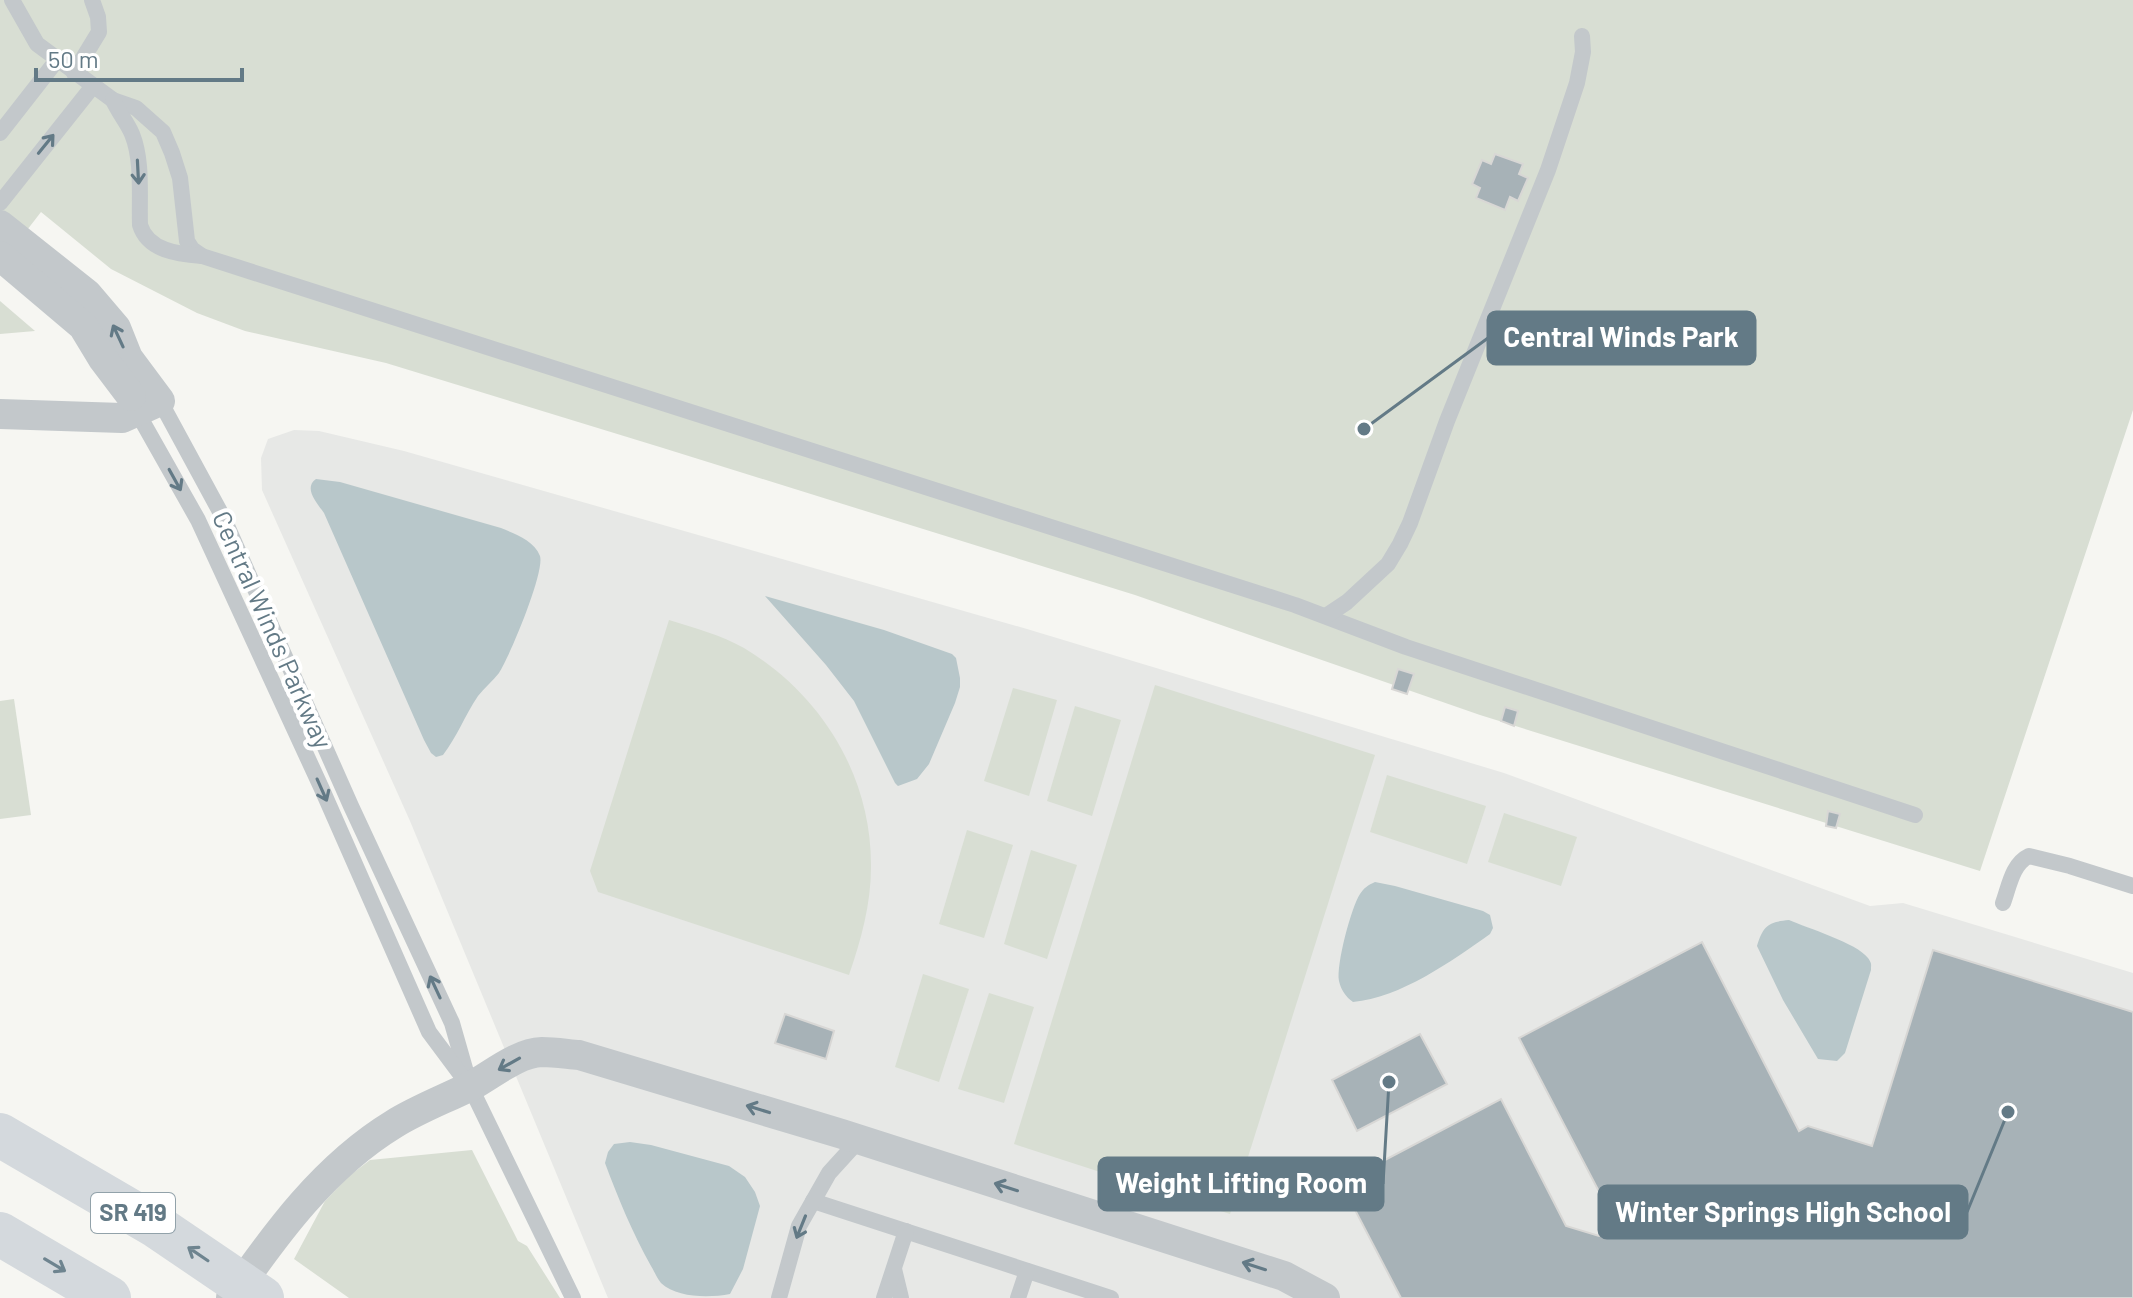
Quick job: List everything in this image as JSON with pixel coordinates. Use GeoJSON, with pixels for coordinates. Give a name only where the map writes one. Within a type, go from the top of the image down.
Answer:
{"type":"FeatureCollection","features":[{"type":"Feature","properties":{"kind":"main road","name":"SR 419"},"geometry":{"type":"LineString","coordinates":[[0,1135],[156,1226],[245,1293]]}},
{"type":"Feature","properties":{"kind":"main road"},"geometry":{"type":"LineString","coordinates":[[0,1234],[109,1298]]}},
{"type":"Feature","properties":{"kind":"street","name":"Central Winds Parkway"},"geometry":{"type":"LineString","coordinates":[[0,225],[87,294],[116,328],[148,406]]}},
{"type":"Feature","properties":{"kind":"street","name":"Central Winds Parkway"},"geometry":{"type":"LineString","coordinates":[[0,256],[83,326],[132,397],[148,406]]}},
{"type":"Feature","properties":{"kind":"street"},"geometry":{"type":"LineString","coordinates":[[0,414],[122,418],[148,406]]}},
{"type":"Feature","properties":{"kind":"street"},"geometry":{"type":"LineString","coordinates":[[245,1293],[305,1200],[341,1164],[394,1124],[521,1058],[540,1052],[579,1055],[859,1140],[1284,1276],[1325,1298]]}},
{"type":"Feature","properties":{"kind":"lane"},"geometry":{"type":"LineString","coordinates":[[12,0],[32,37],[57,60],[113,100],[136,108],[163,132],[180,178],[187,241],[202,256]]}},
{"type":"Feature","properties":{"kind":"lane"},"geometry":{"type":"LineString","coordinates":[[74,73],[99,32],[92,0]]}},
{"type":"Feature","properties":{"kind":"lane"},"geometry":{"type":"LineString","coordinates":[[1326,616],[1347,602],[1388,564],[1410,523],[1447,421],[1552,158],[1577,83],[1583,52],[1582,36]]}},
{"type":"Feature","properties":{"kind":"lane"},"geometry":{"type":"LineString","coordinates":[[0,133],[57,60]]}},
{"type":"Feature","properties":{"kind":"lane"},"geometry":{"type":"LineString","coordinates":[[0,203],[93,86]]}},
{"type":"Feature","properties":{"kind":"lane"},"geometry":{"type":"LineString","coordinates":[[113,100],[132,133],[137,154],[142,232],[151,242],[163,248],[179,254],[202,256],[1326,616],[1406,647],[1915,815]]}},
{"type":"Feature","properties":{"kind":"lane","name":"Central Winds Parkway"},"geometry":{"type":"LineString","coordinates":[[148,406],[429,1032],[470,1086]]}},
{"type":"Feature","properties":{"kind":"lane","name":"Central Winds Parkway"},"geometry":{"type":"LineString","coordinates":[[148,406],[224,519],[351,806],[452,1023],[470,1086],[573,1298]]}},
{"type":"Feature","properties":{"kind":"lane"},"geometry":{"type":"LineString","coordinates":[[2003,903],[2016,868],[2020,861],[2029,856],[2133,886]]}},
{"type":"Feature","properties":{"kind":"lane"},"geometry":{"type":"LineString","coordinates":[[779,1298],[799,1226],[829,1173],[859,1140]]}},
{"type":"Feature","properties":{"kind":"lane"},"geometry":{"type":"LineString","coordinates":[[813,1201],[1111,1298]]}},
{"type":"Feature","properties":{"kind":"lane"},"geometry":{"type":"LineString","coordinates":[[884,1298],[906,1231]]}},
{"type":"Feature","properties":{"kind":"lane"},"geometry":{"type":"LineString","coordinates":[[894,1268],[901,1298]]}},
{"type":"Feature","properties":{"kind":"lane"},"geometry":{"type":"LineString","coordinates":[[1018,1298],[1027,1271]]}},
{"type":"Feature","properties":{"kind":"shaded area"},"geometry":{"type":"Polygon","coordinates":[[[0,0],[2133,0],[2133,410],[1980,871],[1480,715],[1135,595],[663,448],[386,363],[245,331],[197,313],[111,269],[41,212],[0,265],[0,0]]]}},
{"type":"Feature","properties":{"kind":"shaded area"},"geometry":{"type":"Polygon","coordinates":[[[0,301],[35,331],[0,334],[0,301]]]}},
{"type":"Feature","properties":{"kind":"shaded area"},"geometry":{"type":"Polygon","coordinates":[[[294,430],[319,431],[404,451],[1027,629],[1504,773],[1870,906],[1903,903],[2133,973],[2133,1298],[608,1298],[410,821],[262,490],[261,458],[268,439],[294,430]]]}},
{"type":"Feature","properties":{"kind":"shaded area"},"geometry":{"type":"Polygon","coordinates":[[[316,479],[340,482],[501,528],[529,542],[540,556],[532,596],[504,664],[478,696],[443,755],[436,757],[424,740],[324,513],[312,496],[311,487],[316,479]]]}},
{"type":"Feature","properties":{"kind":"shaded area"},"geometry":{"type":"Polygon","coordinates":[[[765,596],[884,630],[956,658],[960,687],[955,703],[929,764],[917,779],[898,786],[895,783],[854,701],[765,596]]]}},
{"type":"Feature","properties":{"kind":"shaded area"},"geometry":{"type":"Polygon","coordinates":[[[669,620],[726,639],[772,667],[818,714],[852,770],[869,833],[871,867],[864,922],[849,975],[598,892],[590,871],[669,620]]]}},
{"type":"Feature","properties":{"kind":"shaded area"},"geometry":{"type":"Polygon","coordinates":[[[1155,685],[1375,755],[1230,1214],[1014,1144],[1155,685]]]}},
{"type":"Feature","properties":{"kind":"shaded area"},"geometry":{"type":"Polygon","coordinates":[[[1013,688],[1057,700],[1029,796],[984,781],[1013,688]]]}},
{"type":"Feature","properties":{"kind":"shaded area"},"geometry":{"type":"Polygon","coordinates":[[[14,699],[31,815],[0,819],[0,701],[14,699]]]}},
{"type":"Feature","properties":{"kind":"shaded area"},"geometry":{"type":"Polygon","coordinates":[[[1075,706],[1121,720],[1092,816],[1047,801],[1075,706]]]}},
{"type":"Feature","properties":{"kind":"shaded area"},"geometry":{"type":"Polygon","coordinates":[[[1387,775],[1486,806],[1467,864],[1370,832],[1387,775]]]}},
{"type":"Feature","properties":{"kind":"shaded area"},"geometry":{"type":"Polygon","coordinates":[[[1504,813],[1577,837],[1561,886],[1488,862],[1504,813]]]}},
{"type":"Feature","properties":{"kind":"shaded area"},"geometry":{"type":"Polygon","coordinates":[[[967,830],[1013,845],[984,938],[939,924],[967,830]]]}},
{"type":"Feature","properties":{"kind":"shaded area"},"geometry":{"type":"Polygon","coordinates":[[[1031,850],[1077,865],[1047,959],[1004,944],[1031,850]]]}},
{"type":"Feature","properties":{"kind":"shaded area"},"geometry":{"type":"Polygon","coordinates":[[[1375,882],[1483,911],[1490,915],[1493,928],[1490,934],[1425,977],[1389,993],[1353,1002],[1344,993],[1339,981],[1342,950],[1356,901],[1365,888],[1375,882]]]}},
{"type":"Feature","properties":{"kind":"shaded area"},"geometry":{"type":"Polygon","coordinates":[[[1789,920],[1854,947],[1871,963],[1845,1053],[1837,1061],[1818,1059],[1783,1000],[1757,946],[1767,926],[1789,920]]]}},
{"type":"Feature","properties":{"kind":"shaded area"},"geometry":{"type":"Polygon","coordinates":[[[923,974],[969,989],[939,1082],[895,1067],[923,974]]]}},
{"type":"Feature","properties":{"kind":"shaded area"},"geometry":{"type":"Polygon","coordinates":[[[989,993],[1034,1007],[1004,1103],[958,1089],[989,993]]]}},
{"type":"Feature","properties":{"kind":"shaded area"},"geometry":{"type":"Polygon","coordinates":[[[630,1142],[729,1166],[745,1177],[755,1192],[760,1206],[743,1269],[730,1294],[684,1294],[660,1281],[632,1229],[605,1163],[614,1144],[630,1142]]]}},
{"type":"Feature","properties":{"kind":"shaded area"},"geometry":{"type":"Polygon","coordinates":[[[472,1150],[518,1241],[527,1246],[560,1298],[349,1298],[294,1259],[325,1201],[370,1160],[472,1150]]]}},
{"type":"Feature","properties":{"kind":"building"},"geometry":{"type":"Polygon","coordinates":[[[1495,154],[1523,164],[1519,174],[1528,178],[1518,201],[1510,197],[1505,210],[1476,198],[1480,188],[1472,184],[1482,160],[1491,164],[1495,154]]]}},
{"type":"Feature","properties":{"kind":"building"},"geometry":{"type":"Polygon","coordinates":[[[1398,669],[1414,674],[1407,694],[1392,689],[1398,669]]]}},
{"type":"Feature","properties":{"kind":"building"},"geometry":{"type":"Polygon","coordinates":[[[1505,707],[1518,711],[1514,726],[1501,721],[1505,707]]]}},
{"type":"Feature","properties":{"kind":"building"},"geometry":{"type":"Polygon","coordinates":[[[1828,811],[1840,814],[1836,828],[1826,826],[1828,811]]]}},
{"type":"Feature","properties":{"kind":"building"},"geometry":{"type":"Polygon","coordinates":[[[1702,942],[1799,1131],[1808,1126],[1872,1146],[1933,950],[2133,1012],[2133,1298],[1401,1298],[1341,1183],[1501,1099],[1566,1226],[1599,1236],[1617,1226],[1519,1038],[1702,942]]]}},
{"type":"Feature","properties":{"kind":"building"},"geometry":{"type":"Polygon","coordinates":[[[785,1014],[834,1031],[826,1059],[775,1043],[785,1014]]]}},
{"type":"Feature","properties":{"kind":"building"},"geometry":{"type":"Polygon","coordinates":[[[1420,1034],[1447,1084],[1357,1131],[1332,1080],[1420,1034]]]}},
{"type":"Feature","properties":{"kind":"place","name":"Central Winds Park"},"geometry":{"type":"Point","coordinates":[1364,429]}},
{"type":"Feature","properties":{"kind":"place","name":"Weight Lifting Room"},"geometry":{"type":"Point","coordinates":[1389,1082]}},
{"type":"Feature","properties":{"kind":"place","name":"Winter Springs High School"},"geometry":{"type":"Point","coordinates":[2008,1112]}}]}
